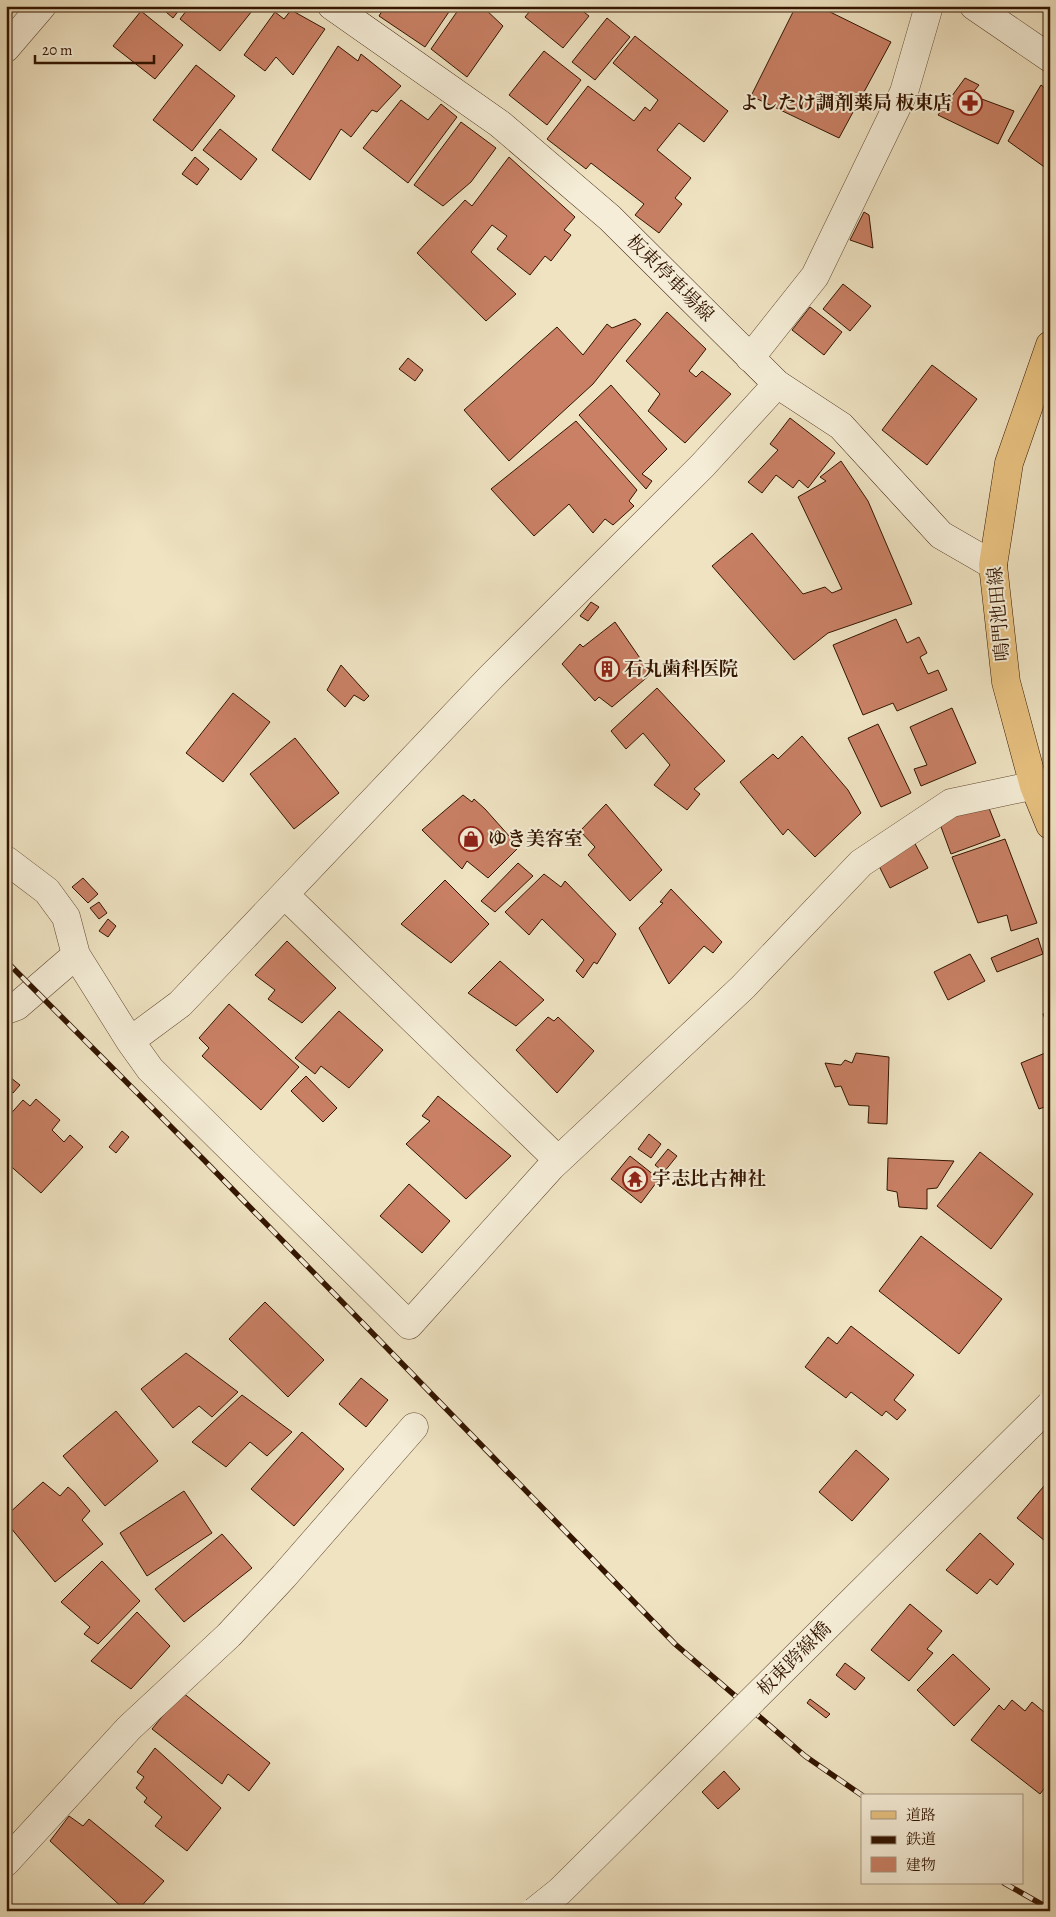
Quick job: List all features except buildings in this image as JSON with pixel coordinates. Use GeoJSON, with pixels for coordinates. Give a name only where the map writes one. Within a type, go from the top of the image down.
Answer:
{"type":"FeatureCollection","features":[{"type":"Feature","properties":{"kind":"main road","name":"鳴門池田線"},"geometry":{"type":"LineString","coordinates":[[1050,345],[1010,463],[993,565],[1006,682],[1042,784],[1050,825]]}},
{"type":"Feature","properties":{"kind":"street"},"geometry":{"type":"LineString","coordinates":[[6,48],[42,6]]}},
{"type":"Feature","properties":{"kind":"street","name":"板東停車場線"},"geometry":{"type":"LineString","coordinates":[[332,6],[500,124],[610,218],[777,384],[841,426],[941,535],[993,565]]}},
{"type":"Feature","properties":{"kind":"street"},"geometry":{"type":"LineString","coordinates":[[750,358],[815,276],[904,92],[929,6]]}},
{"type":"Feature","properties":{"kind":"street"},"geometry":{"type":"LineString","coordinates":[[974,6],[1050,58]]}},
{"type":"Feature","properties":{"kind":"street"},"geometry":{"type":"LineString","coordinates":[[130,1041],[180,1004],[490,678],[703,465],[777,384]]}},
{"type":"Feature","properties":{"kind":"street"},"geometry":{"type":"LineString","coordinates":[[6,860],[47,891],[66,917],[76,955],[130,1041],[150,1069],[408,1325],[558,1160],[743,987],[861,862],[950,803],[1042,784]]}},
{"type":"Feature","properties":{"kind":"street"},"geometry":{"type":"LineString","coordinates":[[285,895],[558,1160]]}},
{"type":"Feature","properties":{"kind":"street"},"geometry":{"type":"LineString","coordinates":[[6,1010],[17,1006],[76,955]]}},
{"type":"Feature","properties":{"kind":"street","name":"板東跨線橋"},"geometry":{"type":"LineString","coordinates":[[535,1911],[560,1891],[1050,1405]]}},
{"type":"Feature","properties":{"kind":"street"},"geometry":{"type":"LineString","coordinates":[[6,1862],[129,1728],[241,1622],[414,1428]]}},
{"type":"Feature","properties":{"kind":"railway"},"geometry":{"type":"LineString","coordinates":[[6,961],[204,1160],[675,1644],[805,1756],[861,1795]]}},
{"type":"Feature","properties":{"kind":"railway"},"geometry":{"type":"LineString","coordinates":[[1006,1884],[1050,1909]]}},
{"type":"Feature","properties":{"kind":"place","name":"よしたけ調剤薬局 板東店"},"geometry":{"type":"Point","coordinates":[970,103]}},
{"type":"Feature","properties":{"kind":"place","name":"石丸歯科医院"},"geometry":{"type":"Point","coordinates":[607,669]}},
{"type":"Feature","properties":{"kind":"place","name":"ゆき美容室"},"geometry":{"type":"Point","coordinates":[471,839]}},
{"type":"Feature","properties":{"kind":"place","name":"宇志比古神社"},"geometry":{"type":"Point","coordinates":[635,1179]}}]}
